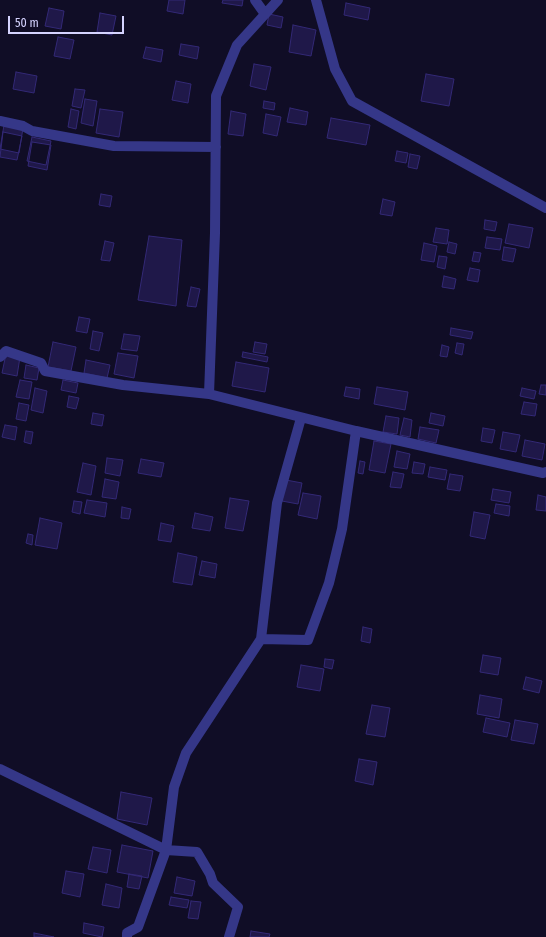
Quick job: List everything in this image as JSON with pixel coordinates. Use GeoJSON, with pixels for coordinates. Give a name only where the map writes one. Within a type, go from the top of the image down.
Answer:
{"type":"FeatureCollection","features":[{"type":"Feature","properties":{"kind":"street"},"geometry":{"type":"LineString","coordinates":[[255,0],[265,14]]}},
{"type":"Feature","properties":{"kind":"street"},"geometry":{"type":"LineString","coordinates":[[209,394],[216,232],[216,96],[237,45],[278,0]]}},
{"type":"Feature","properties":{"kind":"street"},"geometry":{"type":"LineString","coordinates":[[316,0],[335,69],[352,101],[546,208]]}},
{"type":"Feature","properties":{"kind":"street"},"geometry":{"type":"LineString","coordinates":[[0,121],[23,126],[32,131],[114,146],[216,147]]}},
{"type":"Feature","properties":{"kind":"street"},"geometry":{"type":"LineString","coordinates":[[0,357],[6,351],[41,363],[45,371],[122,385],[209,394],[356,432],[543,473],[546,472]]}},
{"type":"Feature","properties":{"kind":"street"},"geometry":{"type":"LineString","coordinates":[[127,937],[127,933],[138,927],[166,850],[174,786],[186,753],[262,639],[277,503],[301,418]]}},
{"type":"Feature","properties":{"kind":"street"},"geometry":{"type":"LineString","coordinates":[[262,639],[308,640],[329,583],[342,529],[356,432]]}},
{"type":"Feature","properties":{"kind":"street"},"geometry":{"type":"LineString","coordinates":[[0,769],[166,850],[197,852],[210,874],[213,883],[238,907],[229,937]]}},
{"type":"Feature","properties":{"kind":"building"},"geometry":{"type":"Polygon","coordinates":[[[169,0],[185,0],[183,14],[167,11],[169,0]]]}},
{"type":"Feature","properties":{"kind":"building"},"geometry":{"type":"Polygon","coordinates":[[[223,0],[243,0],[242,6],[222,3],[223,0]]]}},
{"type":"Feature","properties":{"kind":"building"},"geometry":{"type":"Polygon","coordinates":[[[346,3],[370,8],[368,20],[344,15],[346,3]]]}},
{"type":"Feature","properties":{"kind":"building"},"geometry":{"type":"Polygon","coordinates":[[[49,8],[64,11],[61,29],[45,26],[49,8]]]}},
{"type":"Feature","properties":{"kind":"building"},"geometry":{"type":"Polygon","coordinates":[[[100,13],[116,16],[112,35],[97,32],[100,13]]]}},
{"type":"Feature","properties":{"kind":"building"},"geometry":{"type":"Polygon","coordinates":[[[269,14],[283,17],[281,28],[267,25],[269,14]]]}},
{"type":"Feature","properties":{"kind":"building"},"geometry":{"type":"Polygon","coordinates":[[[293,25],[316,30],[311,56],[289,52],[293,25]]]}},
{"type":"Feature","properties":{"kind":"building"},"geometry":{"type":"Polygon","coordinates":[[[58,37],[74,40],[70,59],[54,56],[58,37]]]}},
{"type":"Feature","properties":{"kind":"building"},"geometry":{"type":"Polygon","coordinates":[[[181,44],[199,47],[197,59],[179,55],[181,44]]]}},
{"type":"Feature","properties":{"kind":"building"},"geometry":{"type":"Polygon","coordinates":[[[146,47],[163,50],[161,62],[143,58],[146,47]]]}},
{"type":"Feature","properties":{"kind":"building"},"geometry":{"type":"Polygon","coordinates":[[[254,64],[271,67],[266,90],[250,86],[254,64]]]}},
{"type":"Feature","properties":{"kind":"building"},"geometry":{"type":"Polygon","coordinates":[[[16,72],[37,76],[34,93],[13,89],[16,72]]]}},
{"type":"Feature","properties":{"kind":"building"},"geometry":{"type":"Polygon","coordinates":[[[426,74],[454,79],[449,106],[421,101],[426,74]]]}},
{"type":"Feature","properties":{"kind":"building"},"geometry":{"type":"Polygon","coordinates":[[[176,81],[191,84],[188,103],[172,100],[176,81]]]}},
{"type":"Feature","properties":{"kind":"building"},"geometry":{"type":"Polygon","coordinates":[[[75,89],[85,90],[81,108],[72,106],[75,89]]]}},
{"type":"Feature","properties":{"kind":"building"},"geometry":{"type":"Polygon","coordinates":[[[85,99],[97,101],[93,126],[81,123],[85,99]]]}},
{"type":"Feature","properties":{"kind":"building"},"geometry":{"type":"Polygon","coordinates":[[[264,101],[275,103],[274,110],[263,108],[264,101]]]}},
{"type":"Feature","properties":{"kind":"building"},"geometry":{"type":"Polygon","coordinates":[[[290,108],[308,112],[306,125],[287,122],[290,108]]]}},
{"type":"Feature","properties":{"kind":"building"},"geometry":{"type":"Polygon","coordinates":[[[71,109],[79,111],[76,129],[68,127],[71,109]]]}},
{"type":"Feature","properties":{"kind":"building"},"geometry":{"type":"Polygon","coordinates":[[[100,109],[123,112],[119,137],[96,133],[100,109]]]}},
{"type":"Feature","properties":{"kind":"building"},"geometry":{"type":"Polygon","coordinates":[[[231,111],[246,114],[243,136],[228,134],[231,111]]]}},
{"type":"Feature","properties":{"kind":"building"},"geometry":{"type":"Polygon","coordinates":[[[266,114],[281,117],[277,136],[263,133],[266,114]]]}},
{"type":"Feature","properties":{"kind":"building"},"geometry":{"type":"Polygon","coordinates":[[[331,118],[370,125],[366,145],[327,138],[331,118]]]}},
{"type":"Feature","properties":{"kind":"building"},"geometry":{"type":"Polygon","coordinates":[[[4,125],[23,128],[19,153],[0,149],[4,125]]]}},
{"type":"Feature","properties":{"kind":"building"},"geometry":{"type":"Polygon","coordinates":[[[3,132],[22,136],[17,160],[0,157],[3,132]]]}},
{"type":"Feature","properties":{"kind":"building"},"geometry":{"type":"Polygon","coordinates":[[[32,137],[51,141],[46,165],[27,161],[32,137]]]}},
{"type":"Feature","properties":{"kind":"building"},"geometry":{"type":"Polygon","coordinates":[[[32,142],[51,145],[47,170],[28,166],[32,142]]]}},
{"type":"Feature","properties":{"kind":"building"},"geometry":{"type":"Polygon","coordinates":[[[397,151],[408,153],[406,163],[395,161],[397,151]]]}},
{"type":"Feature","properties":{"kind":"building"},"geometry":{"type":"Polygon","coordinates":[[[410,154],[420,156],[417,169],[408,167],[410,154]]]}},
{"type":"Feature","properties":{"kind":"building"},"geometry":{"type":"Polygon","coordinates":[[[101,194],[112,196],[110,207],[99,205],[101,194]]]}},
{"type":"Feature","properties":{"kind":"building"},"geometry":{"type":"Polygon","coordinates":[[[383,199],[395,202],[392,216],[380,214],[383,199]]]}},
{"type":"Feature","properties":{"kind":"building"},"geometry":{"type":"Polygon","coordinates":[[[485,220],[497,222],[495,231],[484,229],[485,220]]]}},
{"type":"Feature","properties":{"kind":"building"},"geometry":{"type":"Polygon","coordinates":[[[509,224],[533,228],[529,248],[505,243],[509,224]]]}},
{"type":"Feature","properties":{"kind":"building"},"geometry":{"type":"Polygon","coordinates":[[[436,228],[449,230],[447,244],[433,242],[436,228]]]}},
{"type":"Feature","properties":{"kind":"building"},"geometry":{"type":"Polygon","coordinates":[[[149,236],[182,240],[176,306],[138,300],[149,236]]]}},
{"type":"Feature","properties":{"kind":"building"},"geometry":{"type":"Polygon","coordinates":[[[487,237],[502,239],[500,250],[485,248],[487,237]]]}},
{"type":"Feature","properties":{"kind":"building"},"geometry":{"type":"Polygon","coordinates":[[[105,241],[114,243],[110,261],[101,260],[105,241]]]}},
{"type":"Feature","properties":{"kind":"building"},"geometry":{"type":"Polygon","coordinates":[[[449,242],[457,244],[455,254],[447,252],[449,242]]]}},
{"type":"Feature","properties":{"kind":"building"},"geometry":{"type":"Polygon","coordinates":[[[424,243],[437,246],[434,262],[421,260],[424,243]]]}},
{"type":"Feature","properties":{"kind":"building"},"geometry":{"type":"Polygon","coordinates":[[[504,247],[516,249],[513,262],[502,260],[504,247]]]}},
{"type":"Feature","properties":{"kind":"building"},"geometry":{"type":"Polygon","coordinates":[[[474,252],[481,253],[479,262],[472,261],[474,252]]]}},
{"type":"Feature","properties":{"kind":"building"},"geometry":{"type":"Polygon","coordinates":[[[439,256],[447,257],[445,269],[437,267],[439,256]]]}},
{"type":"Feature","properties":{"kind":"building"},"geometry":{"type":"Polygon","coordinates":[[[470,268],[480,270],[478,282],[467,280],[470,268]]]}},
{"type":"Feature","properties":{"kind":"building"},"geometry":{"type":"Polygon","coordinates":[[[444,276],[456,279],[454,289],[442,287],[444,276]]]}},
{"type":"Feature","properties":{"kind":"building"},"geometry":{"type":"Polygon","coordinates":[[[191,287],[200,289],[196,307],[187,306],[191,287]]]}},
{"type":"Feature","properties":{"kind":"building"},"geometry":{"type":"Polygon","coordinates":[[[79,317],[90,319],[87,333],[76,331],[79,317]]]}},
{"type":"Feature","properties":{"kind":"building"},"geometry":{"type":"Polygon","coordinates":[[[451,328],[473,332],[471,339],[450,335],[451,328]]]}},
{"type":"Feature","properties":{"kind":"building"},"geometry":{"type":"Polygon","coordinates":[[[93,331],[103,333],[99,351],[90,349],[93,331]]]}},
{"type":"Feature","properties":{"kind":"building"},"geometry":{"type":"Polygon","coordinates":[[[124,334],[140,336],[137,351],[121,349],[124,334]]]}},
{"type":"Feature","properties":{"kind":"building"},"geometry":{"type":"Polygon","coordinates":[[[53,342],[76,347],[71,371],[48,367],[53,342]]]}},
{"type":"Feature","properties":{"kind":"building"},"geometry":{"type":"Polygon","coordinates":[[[255,342],[267,344],[265,354],[253,352],[255,342]]]}},
{"type":"Feature","properties":{"kind":"building"},"geometry":{"type":"Polygon","coordinates":[[[457,343],[464,344],[462,355],[455,353],[457,343]]]}},
{"type":"Feature","properties":{"kind":"building"},"geometry":{"type":"Polygon","coordinates":[[[442,345],[449,347],[447,357],[440,356],[442,345]]]}},
{"type":"Feature","properties":{"kind":"building"},"geometry":{"type":"Polygon","coordinates":[[[243,352],[268,357],[267,362],[242,357],[243,352]]]}},
{"type":"Feature","properties":{"kind":"building"},"geometry":{"type":"Polygon","coordinates":[[[118,353],[138,356],[134,378],[114,374],[118,353]]]}},
{"type":"Feature","properties":{"kind":"building"},"geometry":{"type":"Polygon","coordinates":[[[6,354],[20,357],[17,376],[2,373],[6,354]]]}},
{"type":"Feature","properties":{"kind":"building"},"geometry":{"type":"Polygon","coordinates":[[[86,360],[110,365],[107,378],[84,373],[86,360]]]}},
{"type":"Feature","properties":{"kind":"building"},"geometry":{"type":"Polygon","coordinates":[[[236,362],[269,368],[265,392],[232,386],[236,362]]]}},
{"type":"Feature","properties":{"kind":"building"},"geometry":{"type":"Polygon","coordinates":[[[26,365],[39,368],[37,380],[24,378],[26,365]]]}},
{"type":"Feature","properties":{"kind":"building"},"geometry":{"type":"Polygon","coordinates":[[[20,380],[32,382],[29,399],[16,397],[20,380]]]}},
{"type":"Feature","properties":{"kind":"building"},"geometry":{"type":"Polygon","coordinates":[[[63,380],[78,383],[76,393],[61,390],[63,380]]]}},
{"type":"Feature","properties":{"kind":"building"},"geometry":{"type":"Polygon","coordinates":[[[541,385],[546,385],[546,395],[539,394],[541,385]]]}},
{"type":"Feature","properties":{"kind":"building"},"geometry":{"type":"Polygon","coordinates":[[[346,387],[360,389],[359,399],[344,396],[346,387]]]}},
{"type":"Feature","properties":{"kind":"building"},"geometry":{"type":"Polygon","coordinates":[[[377,387],[408,392],[405,410],[374,404],[377,387]]]}},
{"type":"Feature","properties":{"kind":"building"},"geometry":{"type":"Polygon","coordinates":[[[35,388],[47,391],[43,413],[31,410],[35,388]]]}},
{"type":"Feature","properties":{"kind":"building"},"geometry":{"type":"Polygon","coordinates":[[[522,388],[536,391],[534,399],[520,396],[522,388]]]}},
{"type":"Feature","properties":{"kind":"building"},"geometry":{"type":"Polygon","coordinates":[[[69,396],[79,398],[76,409],[67,407],[69,396]]]}},
{"type":"Feature","properties":{"kind":"building"},"geometry":{"type":"Polygon","coordinates":[[[524,402],[537,404],[535,416],[521,414],[524,402]]]}},
{"type":"Feature","properties":{"kind":"building"},"geometry":{"type":"Polygon","coordinates":[[[19,403],[29,405],[26,421],[16,419],[19,403]]]}},
{"type":"Feature","properties":{"kind":"building"},"geometry":{"type":"Polygon","coordinates":[[[93,413],[104,415],[102,426],[91,424],[93,413]]]}},
{"type":"Feature","properties":{"kind":"building"},"geometry":{"type":"Polygon","coordinates":[[[431,413],[445,416],[443,426],[429,423],[431,413]]]}},
{"type":"Feature","properties":{"kind":"building"},"geometry":{"type":"Polygon","coordinates":[[[386,416],[399,418],[397,434],[383,432],[386,416]]]}},
{"type":"Feature","properties":{"kind":"building"},"geometry":{"type":"Polygon","coordinates":[[[404,418],[412,420],[410,437],[400,435],[404,418]]]}},
{"type":"Feature","properties":{"kind":"building"},"geometry":{"type":"Polygon","coordinates":[[[5,425],[17,427],[15,440],[2,437],[5,425]]]}},
{"type":"Feature","properties":{"kind":"building"},"geometry":{"type":"Polygon","coordinates":[[[420,427],[439,430],[436,443],[418,439],[420,427]]]}},
{"type":"Feature","properties":{"kind":"building"},"geometry":{"type":"Polygon","coordinates":[[[483,428],[495,430],[492,443],[481,441],[483,428]]]}},
{"type":"Feature","properties":{"kind":"building"},"geometry":{"type":"Polygon","coordinates":[[[26,431],[33,432],[31,444],[24,442],[26,431]]]}},
{"type":"Feature","properties":{"kind":"building"},"geometry":{"type":"Polygon","coordinates":[[[503,432],[520,435],[516,452],[500,449],[503,432]]]}},
{"type":"Feature","properties":{"kind":"building"},"geometry":{"type":"Polygon","coordinates":[[[525,440],[545,444],[542,460],[522,456],[525,440]]]}},
{"type":"Feature","properties":{"kind":"building"},"geometry":{"type":"Polygon","coordinates":[[[374,441],[391,444],[385,473],[369,470],[374,441]]]}},
{"type":"Feature","properties":{"kind":"building"},"geometry":{"type":"Polygon","coordinates":[[[397,451],[410,454],[407,469],[394,467],[397,451]]]}},
{"type":"Feature","properties":{"kind":"building"},"geometry":{"type":"Polygon","coordinates":[[[107,458],[123,460],[120,476],[105,473],[107,458]]]}},
{"type":"Feature","properties":{"kind":"building"},"geometry":{"type":"Polygon","coordinates":[[[141,459],[164,463],[161,477],[138,473],[141,459]]]}},
{"type":"Feature","properties":{"kind":"building"},"geometry":{"type":"Polygon","coordinates":[[[360,461],[365,462],[363,474],[358,473],[360,461]]]}},
{"type":"Feature","properties":{"kind":"building"},"geometry":{"type":"Polygon","coordinates":[[[414,462],[425,464],[423,474],[412,473],[414,462]]]}},
{"type":"Feature","properties":{"kind":"building"},"geometry":{"type":"Polygon","coordinates":[[[83,463],[96,466],[91,495],[77,492],[83,463]]]}},
{"type":"Feature","properties":{"kind":"building"},"geometry":{"type":"Polygon","coordinates":[[[430,467],[447,470],[445,480],[428,477],[430,467]]]}},
{"type":"Feature","properties":{"kind":"building"},"geometry":{"type":"Polygon","coordinates":[[[393,472],[404,474],[401,488],[390,487],[393,472]]]}},
{"type":"Feature","properties":{"kind":"building"},"geometry":{"type":"Polygon","coordinates":[[[450,474],[463,476],[460,491],[447,489],[450,474]]]}},
{"type":"Feature","properties":{"kind":"building"},"geometry":{"type":"Polygon","coordinates":[[[105,479],[119,482],[116,499],[102,497],[105,479]]]}},
{"type":"Feature","properties":{"kind":"building"},"geometry":{"type":"Polygon","coordinates":[[[286,480],[302,483],[298,504],[282,501],[286,480]]]}},
{"type":"Feature","properties":{"kind":"building"},"geometry":{"type":"Polygon","coordinates":[[[493,489],[511,492],[509,503],[491,500],[493,489]]]}},
{"type":"Feature","properties":{"kind":"building"},"geometry":{"type":"Polygon","coordinates":[[[303,493],[321,496],[317,519],[298,515],[303,493]]]}},
{"type":"Feature","properties":{"kind":"building"},"geometry":{"type":"Polygon","coordinates":[[[538,495],[546,497],[546,511],[536,510],[538,495]]]}},
{"type":"Feature","properties":{"kind":"building"},"geometry":{"type":"Polygon","coordinates":[[[230,498],[249,501],[243,531],[225,528],[230,498]]]}},
{"type":"Feature","properties":{"kind":"building"},"geometry":{"type":"Polygon","coordinates":[[[87,500],[107,503],[105,517],[84,513],[87,500]]]}},
{"type":"Feature","properties":{"kind":"building"},"geometry":{"type":"Polygon","coordinates":[[[74,501],[82,502],[80,514],[72,512],[74,501]]]}},
{"type":"Feature","properties":{"kind":"building"},"geometry":{"type":"Polygon","coordinates":[[[496,504],[510,506],[509,516],[494,513],[496,504]]]}},
{"type":"Feature","properties":{"kind":"building"},"geometry":{"type":"Polygon","coordinates":[[[122,507],[131,509],[129,519],[121,518],[122,507]]]}},
{"type":"Feature","properties":{"kind":"building"},"geometry":{"type":"Polygon","coordinates":[[[474,512],[490,515],[485,539],[470,536],[474,512]]]}},
{"type":"Feature","properties":{"kind":"building"},"geometry":{"type":"Polygon","coordinates":[[[195,513],[213,517],[210,531],[192,528],[195,513]]]}},
{"type":"Feature","properties":{"kind":"building"},"geometry":{"type":"Polygon","coordinates":[[[40,518],[62,523],[57,549],[35,545],[40,518]]]}},
{"type":"Feature","properties":{"kind":"building"},"geometry":{"type":"Polygon","coordinates":[[[161,523],[174,526],[171,542],[158,540],[161,523]]]}},
{"type":"Feature","properties":{"kind":"building"},"geometry":{"type":"Polygon","coordinates":[[[28,534],[33,535],[32,545],[26,543],[28,534]]]}},
{"type":"Feature","properties":{"kind":"building"},"geometry":{"type":"Polygon","coordinates":[[[178,553],[197,557],[192,585],[173,582],[178,553]]]}},
{"type":"Feature","properties":{"kind":"building"},"geometry":{"type":"Polygon","coordinates":[[[202,561],[217,564],[215,578],[199,575],[202,561]]]}},
{"type":"Feature","properties":{"kind":"building"},"geometry":{"type":"Polygon","coordinates":[[[363,627],[372,629],[370,643],[361,641],[363,627]]]}},
{"type":"Feature","properties":{"kind":"building"},"geometry":{"type":"Polygon","coordinates":[[[483,655],[501,658],[498,675],[480,672],[483,655]]]}},
{"type":"Feature","properties":{"kind":"building"},"geometry":{"type":"Polygon","coordinates":[[[325,659],[334,660],[332,669],[324,667],[325,659]]]}},
{"type":"Feature","properties":{"kind":"building"},"geometry":{"type":"Polygon","coordinates":[[[301,665],[324,669],[320,691],[297,687],[301,665]]]}},
{"type":"Feature","properties":{"kind":"building"},"geometry":{"type":"Polygon","coordinates":[[[526,677],[542,681],[539,693],[523,689],[526,677]]]}},
{"type":"Feature","properties":{"kind":"building"},"geometry":{"type":"Polygon","coordinates":[[[480,695],[502,699],[499,718],[477,714],[480,695]]]}},
{"type":"Feature","properties":{"kind":"building"},"geometry":{"type":"Polygon","coordinates":[[[372,705],[390,708],[385,737],[366,734],[372,705]]]}},
{"type":"Feature","properties":{"kind":"building"},"geometry":{"type":"Polygon","coordinates":[[[486,718],[510,723],[507,737],[483,732],[486,718]]]}},
{"type":"Feature","properties":{"kind":"building"},"geometry":{"type":"Polygon","coordinates":[[[515,720],[538,724],[534,744],[511,740],[515,720]]]}},
{"type":"Feature","properties":{"kind":"building"},"geometry":{"type":"Polygon","coordinates":[[[359,759],[377,762],[373,785],[355,781],[359,759]]]}},
{"type":"Feature","properties":{"kind":"building"},"geometry":{"type":"Polygon","coordinates":[[[121,792],[152,798],[147,825],[117,819],[121,792]]]}},
{"type":"Feature","properties":{"kind":"building"},"geometry":{"type":"Polygon","coordinates":[[[122,845],[153,851],[148,878],[117,872],[122,845]]]}},
{"type":"Feature","properties":{"kind":"building"},"geometry":{"type":"Polygon","coordinates":[[[93,847],[111,850],[107,873],[88,869],[93,847]]]}},
{"type":"Feature","properties":{"kind":"building"},"geometry":{"type":"Polygon","coordinates":[[[66,871],[84,874],[80,897],[62,893],[66,871]]]}},
{"type":"Feature","properties":{"kind":"building"},"geometry":{"type":"Polygon","coordinates":[[[129,874],[142,876],[139,889],[127,887],[129,874]]]}},
{"type":"Feature","properties":{"kind":"building"},"geometry":{"type":"Polygon","coordinates":[[[177,877],[195,881],[192,896],[174,893],[177,877]]]}},
{"type":"Feature","properties":{"kind":"building"},"geometry":{"type":"Polygon","coordinates":[[[106,884],[122,888],[119,908],[102,905],[106,884]]]}},
{"type":"Feature","properties":{"kind":"building"},"geometry":{"type":"Polygon","coordinates":[[[171,897],[189,900],[187,908],[169,905],[171,897]]]}},
{"type":"Feature","properties":{"kind":"building"},"geometry":{"type":"Polygon","coordinates":[[[191,901],[201,902],[198,919],[188,918],[191,901]]]}},
{"type":"Feature","properties":{"kind":"building"},"geometry":{"type":"Polygon","coordinates":[[[84,923],[104,927],[102,937],[83,933],[84,923]]]}},
{"type":"Feature","properties":{"kind":"building"},"geometry":{"type":"Polygon","coordinates":[[[251,931],[270,934],[269,937],[250,937],[251,931]]]}},
{"type":"Feature","properties":{"kind":"building"},"geometry":{"type":"Polygon","coordinates":[[[34,933],[54,937],[34,937],[34,933]]]}}]}
